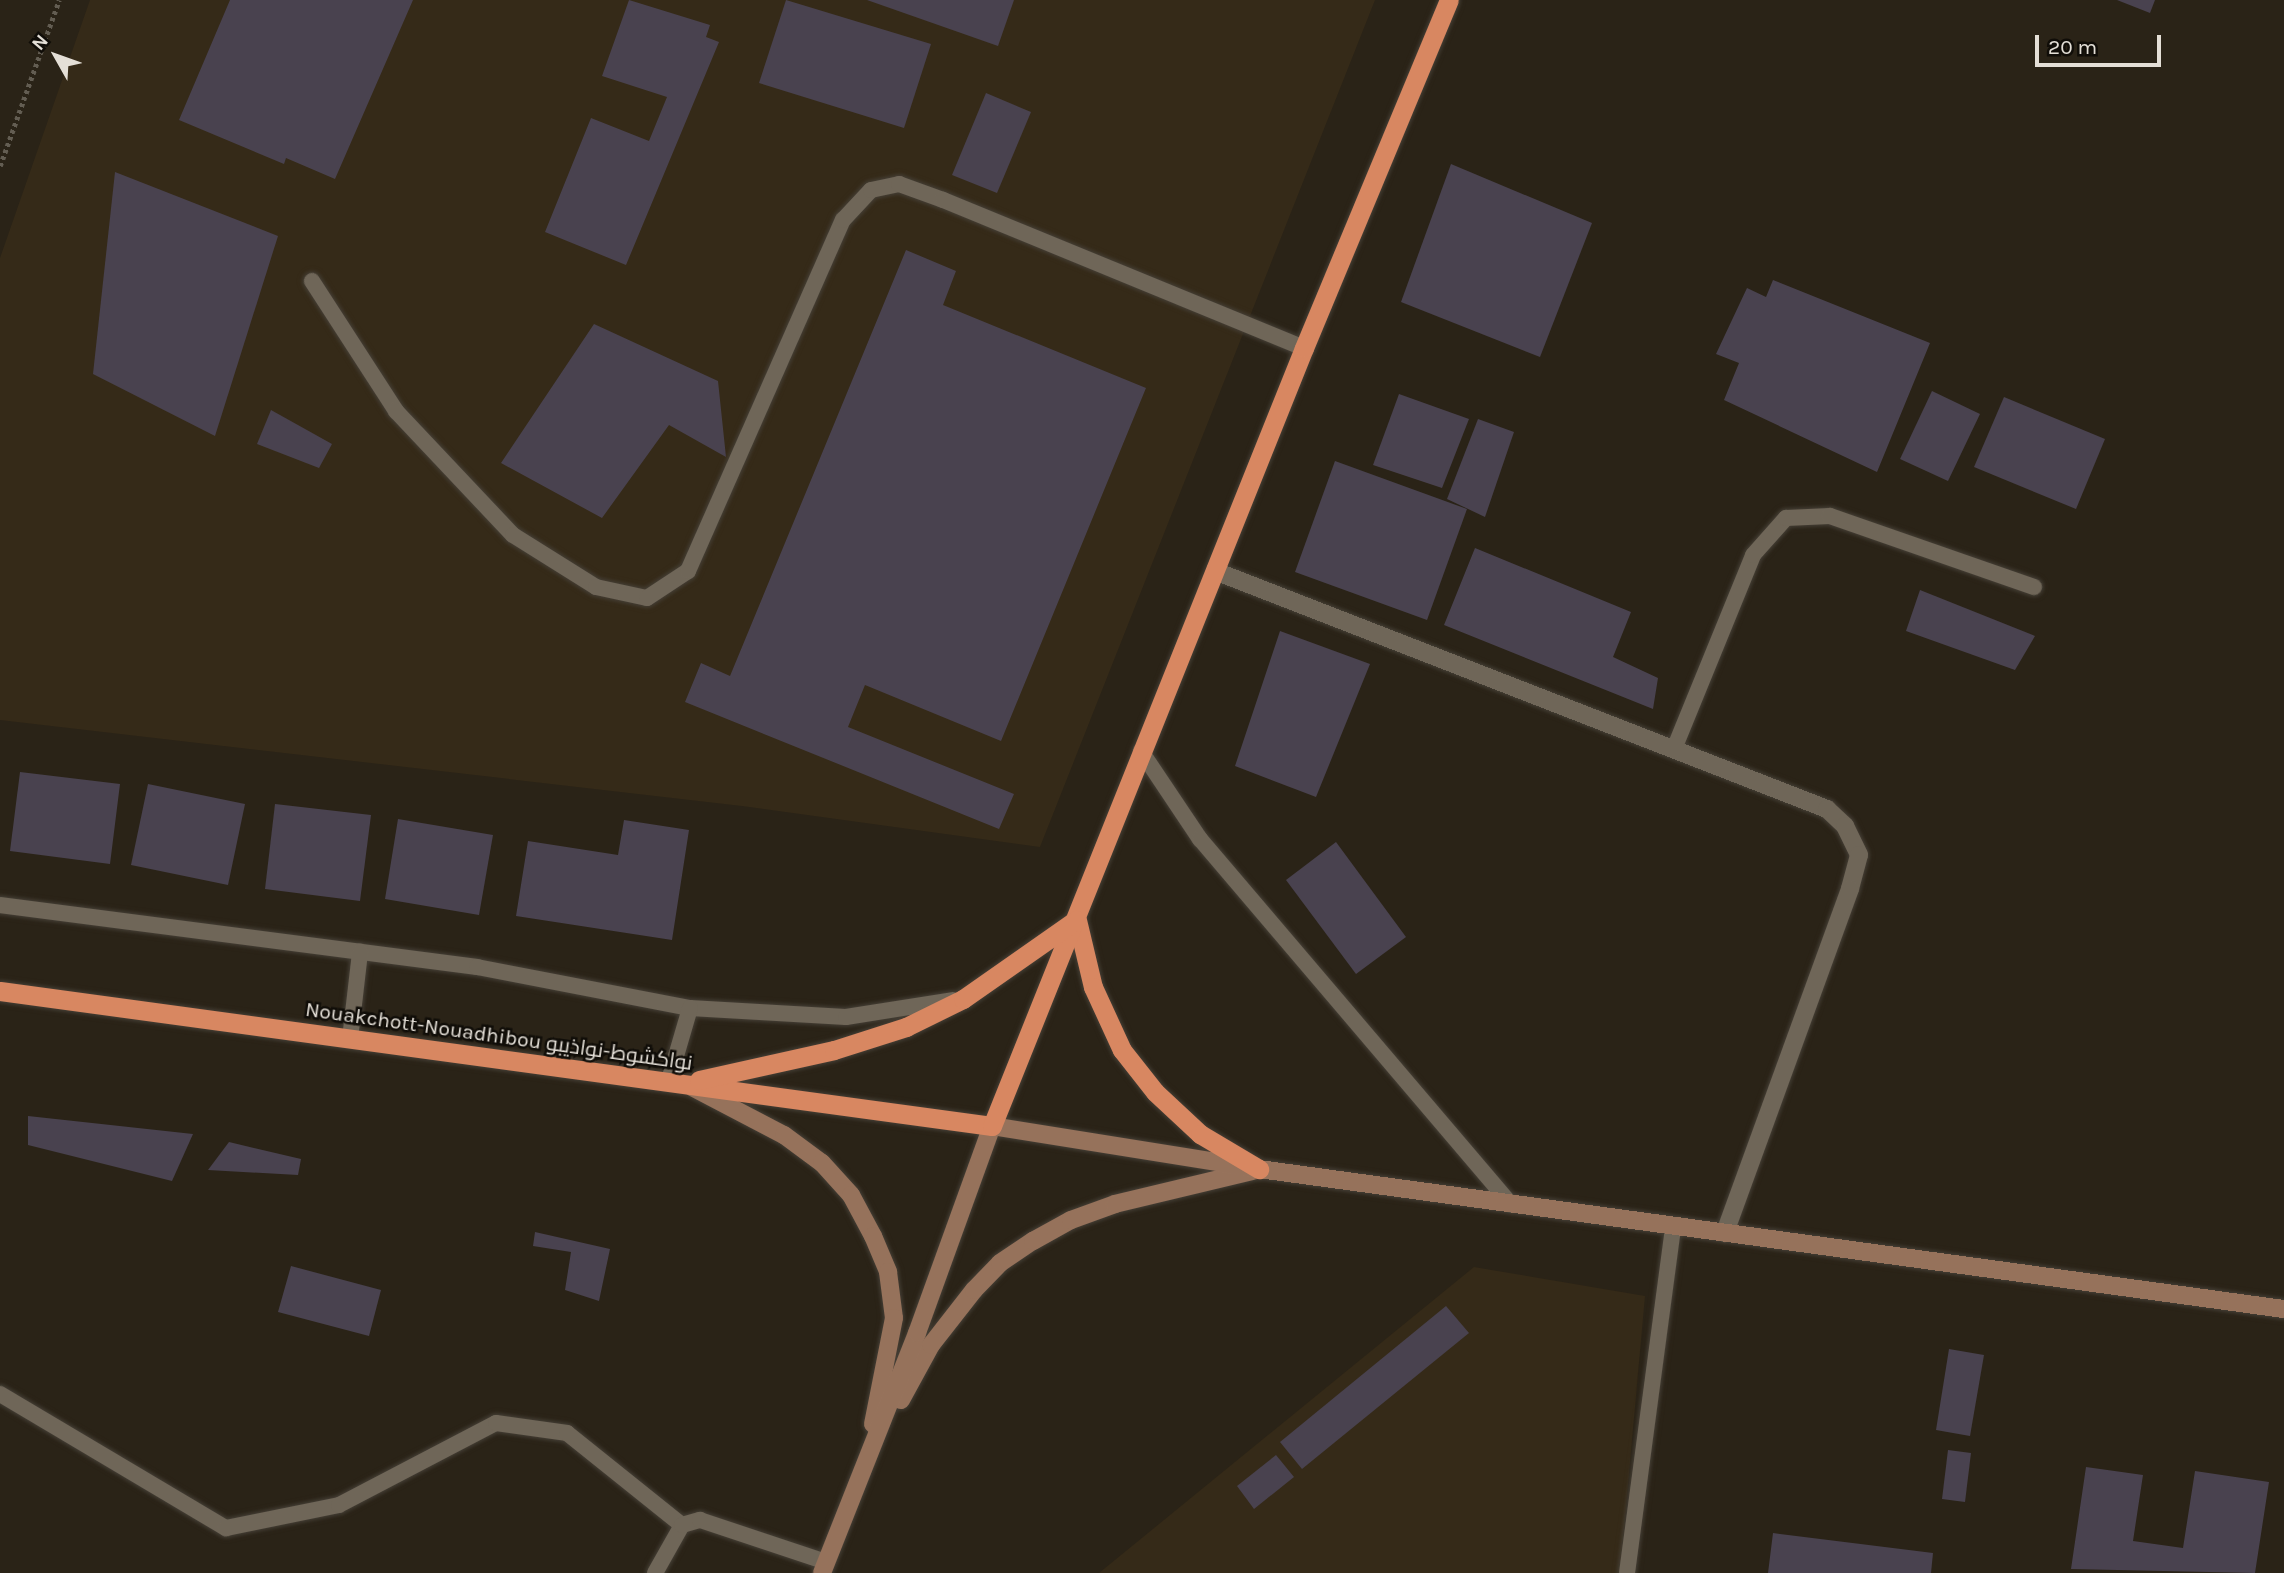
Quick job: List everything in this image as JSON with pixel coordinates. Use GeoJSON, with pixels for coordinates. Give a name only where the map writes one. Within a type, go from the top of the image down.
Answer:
{"type":"FeatureCollection","features":[{"type":"Feature","properties":{"kind":"highway"},"geometry":{"type":"LineString","coordinates":[[992,1126],[1304,348],[1449,0]]}},
{"type":"Feature","properties":{"kind":"highway"},"geometry":{"type":"LineString","coordinates":[[677,1082],[834,1050],[906,1027],[963,999],[1076,920]]}},
{"type":"Feature","properties":{"kind":"highway"},"geometry":{"type":"LineString","coordinates":[[1076,920],[1093,987],[1122,1050],[1155,1091],[1200,1134],[1259,1169]]}},
{"type":"Feature","properties":{"kind":"highway","name":"Nouakchott-Nouadhibou نواكشوط-نواذيبو"},"geometry":{"type":"LineString","coordinates":[[0,991],[992,1126]]}},
{"type":"Feature","properties":{"kind":"main road"},"geometry":{"type":"LineString","coordinates":[[677,1082],[784,1135],[822,1163],[850,1195],[873,1236],[888,1272],[894,1318],[863,1468]]}},
{"type":"Feature","properties":{"kind":"main road"},"geometry":{"type":"LineString","coordinates":[[824,1567],[992,1126],[1259,1169],[2284,1309]]}},
{"type":"Feature","properties":{"kind":"main road"},"geometry":{"type":"LineString","coordinates":[[863,1468],[931,1345],[1000,1263],[1071,1220],[1093,1212],[1259,1169]]}},
{"type":"Feature","properties":{"kind":"street"},"geometry":{"type":"LineString","coordinates":[[1215,571],[1827,808],[1845,826],[1859,855],[1725,1233]]}},
{"type":"Feature","properties":{"kind":"lane"},"geometry":{"type":"LineString","coordinates":[[312,281],[396,411],[513,535],[596,587],[647,598],[688,570],[843,220],[871,190],[899,184],[943,200],[1304,348]]}},
{"type":"Feature","properties":{"kind":"lane"},"geometry":{"type":"LineString","coordinates":[[1674,749],[1753,555],[1786,518],[1830,516],[2034,587]]}},
{"type":"Feature","properties":{"kind":"lane"},"geometry":{"type":"LineString","coordinates":[[1141,751],[1200,839],[1511,1204]]}},
{"type":"Feature","properties":{"kind":"lane"},"geometry":{"type":"LineString","coordinates":[[0,905],[477,967],[690,1009],[846,1017],[963,999]]}},
{"type":"Feature","properties":{"kind":"lane"},"geometry":{"type":"LineString","coordinates":[[349,1039],[360,952]]}},
{"type":"Feature","properties":{"kind":"lane"},"geometry":{"type":"LineString","coordinates":[[677,1082],[690,1009]]}},
{"type":"Feature","properties":{"kind":"lane"},"geometry":{"type":"LineString","coordinates":[[1627,1573],[1673,1226]]}},
{"type":"Feature","properties":{"kind":"lane"},"geometry":{"type":"LineString","coordinates":[[0,1394],[226,1528],[339,1505],[496,1423],[567,1433],[682,1525]]}},
{"type":"Feature","properties":{"kind":"lane"},"geometry":{"type":"LineString","coordinates":[[656,1573],[682,1525],[700,1520],[824,1567]]}},
{"type":"Feature","properties":{"kind":"path"},"geometry":{"type":"LineString","coordinates":[[0,166],[59,0]]}},
{"type":"Feature","properties":{"kind":"shaded area"},"geometry":{"type":"Polygon","coordinates":[[[90,0],[1375,0],[1040,847],[742,806],[0,720],[0,258],[90,0]]]}},
{"type":"Feature","properties":{"kind":"shaded area"},"geometry":{"type":"Polygon","coordinates":[[[1474,1267],[1645,1296],[1620,1573],[1099,1573],[1474,1267]]]}},
{"type":"Feature","properties":{"kind":"building"},"geometry":{"type":"Polygon","coordinates":[[[230,0],[413,0],[335,179],[286,158],[284,164],[179,120],[230,0]]]}},
{"type":"Feature","properties":{"kind":"building"},"geometry":{"type":"Polygon","coordinates":[[[629,0],[710,25],[706,37],[719,42],[626,265],[545,232],[591,118],[649,141],[667,97],[602,76],[629,0]]]}},
{"type":"Feature","properties":{"kind":"building"},"geometry":{"type":"Polygon","coordinates":[[[786,0],[931,44],[904,128],[759,83],[786,0]]]}},
{"type":"Feature","properties":{"kind":"building"},"geometry":{"type":"Polygon","coordinates":[[[867,0],[1014,0],[998,46],[867,0]]]}},
{"type":"Feature","properties":{"kind":"building"},"geometry":{"type":"Polygon","coordinates":[[[2117,0],[2155,0],[2150,13],[2117,0]]]}},
{"type":"Feature","properties":{"kind":"building"},"geometry":{"type":"Polygon","coordinates":[[[986,93],[1031,112],[997,193],[952,175],[986,93]]]}},
{"type":"Feature","properties":{"kind":"building"},"geometry":{"type":"Polygon","coordinates":[[[1451,164],[1592,223],[1540,357],[1401,302],[1451,164]]]}},
{"type":"Feature","properties":{"kind":"building"},"geometry":{"type":"Polygon","coordinates":[[[115,172],[278,236],[215,436],[93,374],[115,172]]]}},
{"type":"Feature","properties":{"kind":"building"},"geometry":{"type":"Polygon","coordinates":[[[906,250],[956,271],[943,305],[1146,388],[1001,741],[865,685],[848,727],[1014,794],[999,829],[685,702],[701,663],[730,676],[906,250]]]}},
{"type":"Feature","properties":{"kind":"building"},"geometry":{"type":"Polygon","coordinates":[[[1773,280],[1930,343],[1877,472],[1724,400],[1739,363],[1716,354],[1747,288],[1766,297],[1773,280]]]}},
{"type":"Feature","properties":{"kind":"building"},"geometry":{"type":"Polygon","coordinates":[[[594,324],[718,381],[726,457],[669,425],[602,518],[501,463],[594,324]]]}},
{"type":"Feature","properties":{"kind":"building"},"geometry":{"type":"Polygon","coordinates":[[[1932,391],[1980,414],[1948,481],[1900,459],[1932,391]]]}},
{"type":"Feature","properties":{"kind":"building"},"geometry":{"type":"Polygon","coordinates":[[[1399,394],[1469,419],[1442,488],[1373,465],[1399,394]]]}},
{"type":"Feature","properties":{"kind":"building"},"geometry":{"type":"Polygon","coordinates":[[[2004,397],[2105,439],[2076,509],[1974,467],[2004,397]]]}},
{"type":"Feature","properties":{"kind":"building"},"geometry":{"type":"Polygon","coordinates":[[[271,410],[332,444],[319,468],[257,444],[271,410]]]}},
{"type":"Feature","properties":{"kind":"building"},"geometry":{"type":"Polygon","coordinates":[[[1478,419],[1514,432],[1485,517],[1447,499],[1478,419]]]}},
{"type":"Feature","properties":{"kind":"building"},"geometry":{"type":"Polygon","coordinates":[[[1335,461],[1467,509],[1427,620],[1295,572],[1335,461]]]}},
{"type":"Feature","properties":{"kind":"building"},"geometry":{"type":"Polygon","coordinates":[[[1475,548],[1631,612],[1613,657],[1658,678],[1653,709],[1444,625],[1475,548]]]}},
{"type":"Feature","properties":{"kind":"building"},"geometry":{"type":"Polygon","coordinates":[[[1920,590],[2035,636],[2015,670],[1906,631],[1920,590]]]}},
{"type":"Feature","properties":{"kind":"building"},"geometry":{"type":"Polygon","coordinates":[[[1280,631],[1370,664],[1316,797],[1235,766],[1280,631]]]}},
{"type":"Feature","properties":{"kind":"building"},"geometry":{"type":"Polygon","coordinates":[[[20,772],[120,784],[110,864],[10,851],[20,772]]]}},
{"type":"Feature","properties":{"kind":"building"},"geometry":{"type":"Polygon","coordinates":[[[148,784],[245,804],[228,885],[131,865],[148,784]]]}},
{"type":"Feature","properties":{"kind":"building"},"geometry":{"type":"Polygon","coordinates":[[[275,804],[371,815],[360,901],[265,889],[275,804]]]}},
{"type":"Feature","properties":{"kind":"building"},"geometry":{"type":"Polygon","coordinates":[[[398,819],[493,835],[479,915],[385,899],[398,819]]]}},
{"type":"Feature","properties":{"kind":"building"},"geometry":{"type":"Polygon","coordinates":[[[624,820],[689,830],[672,940],[516,916],[528,841],[618,855],[624,820]]]}},
{"type":"Feature","properties":{"kind":"building"},"geometry":{"type":"Polygon","coordinates":[[[1336,842],[1406,937],[1356,974],[1286,880],[1336,842]]]}},
{"type":"Feature","properties":{"kind":"building"},"geometry":{"type":"Polygon","coordinates":[[[28,1116],[193,1134],[172,1181],[28,1145],[28,1116]]]}},
{"type":"Feature","properties":{"kind":"building"},"geometry":{"type":"Polygon","coordinates":[[[229,1142],[301,1159],[298,1175],[208,1170],[229,1142]]]}},
{"type":"Feature","properties":{"kind":"building"},"geometry":{"type":"Polygon","coordinates":[[[535,1232],[610,1249],[599,1301],[565,1290],[571,1252],[533,1246],[535,1232]]]}},
{"type":"Feature","properties":{"kind":"building"},"geometry":{"type":"Polygon","coordinates":[[[291,1266],[381,1290],[369,1336],[278,1312],[291,1266]]]}},
{"type":"Feature","properties":{"kind":"building"},"geometry":{"type":"Polygon","coordinates":[[[1446,1306],[1469,1333],[1302,1469],[1280,1442],[1446,1306]]]}},
{"type":"Feature","properties":{"kind":"building"},"geometry":{"type":"Polygon","coordinates":[[[1949,1349],[1984,1355],[1970,1436],[1936,1430],[1949,1349]]]}},
{"type":"Feature","properties":{"kind":"building"},"geometry":{"type":"Polygon","coordinates":[[[1948,1450],[1971,1453],[1965,1502],[1942,1499],[1948,1450]]]}},
{"type":"Feature","properties":{"kind":"building"},"geometry":{"type":"Polygon","coordinates":[[[1276,1455],[1294,1477],[1254,1509],[1237,1486],[1276,1455]]]}},
{"type":"Feature","properties":{"kind":"building"},"geometry":{"type":"Polygon","coordinates":[[[2086,1467],[2143,1475],[2133,1541],[2183,1548],[2195,1471],[2269,1482],[2255,1573],[2071,1569],[2086,1467]]]}},
{"type":"Feature","properties":{"kind":"building"},"geometry":{"type":"Polygon","coordinates":[[[1773,1533],[1933,1553],[1931,1573],[1768,1573],[1773,1533]]]}}]}
